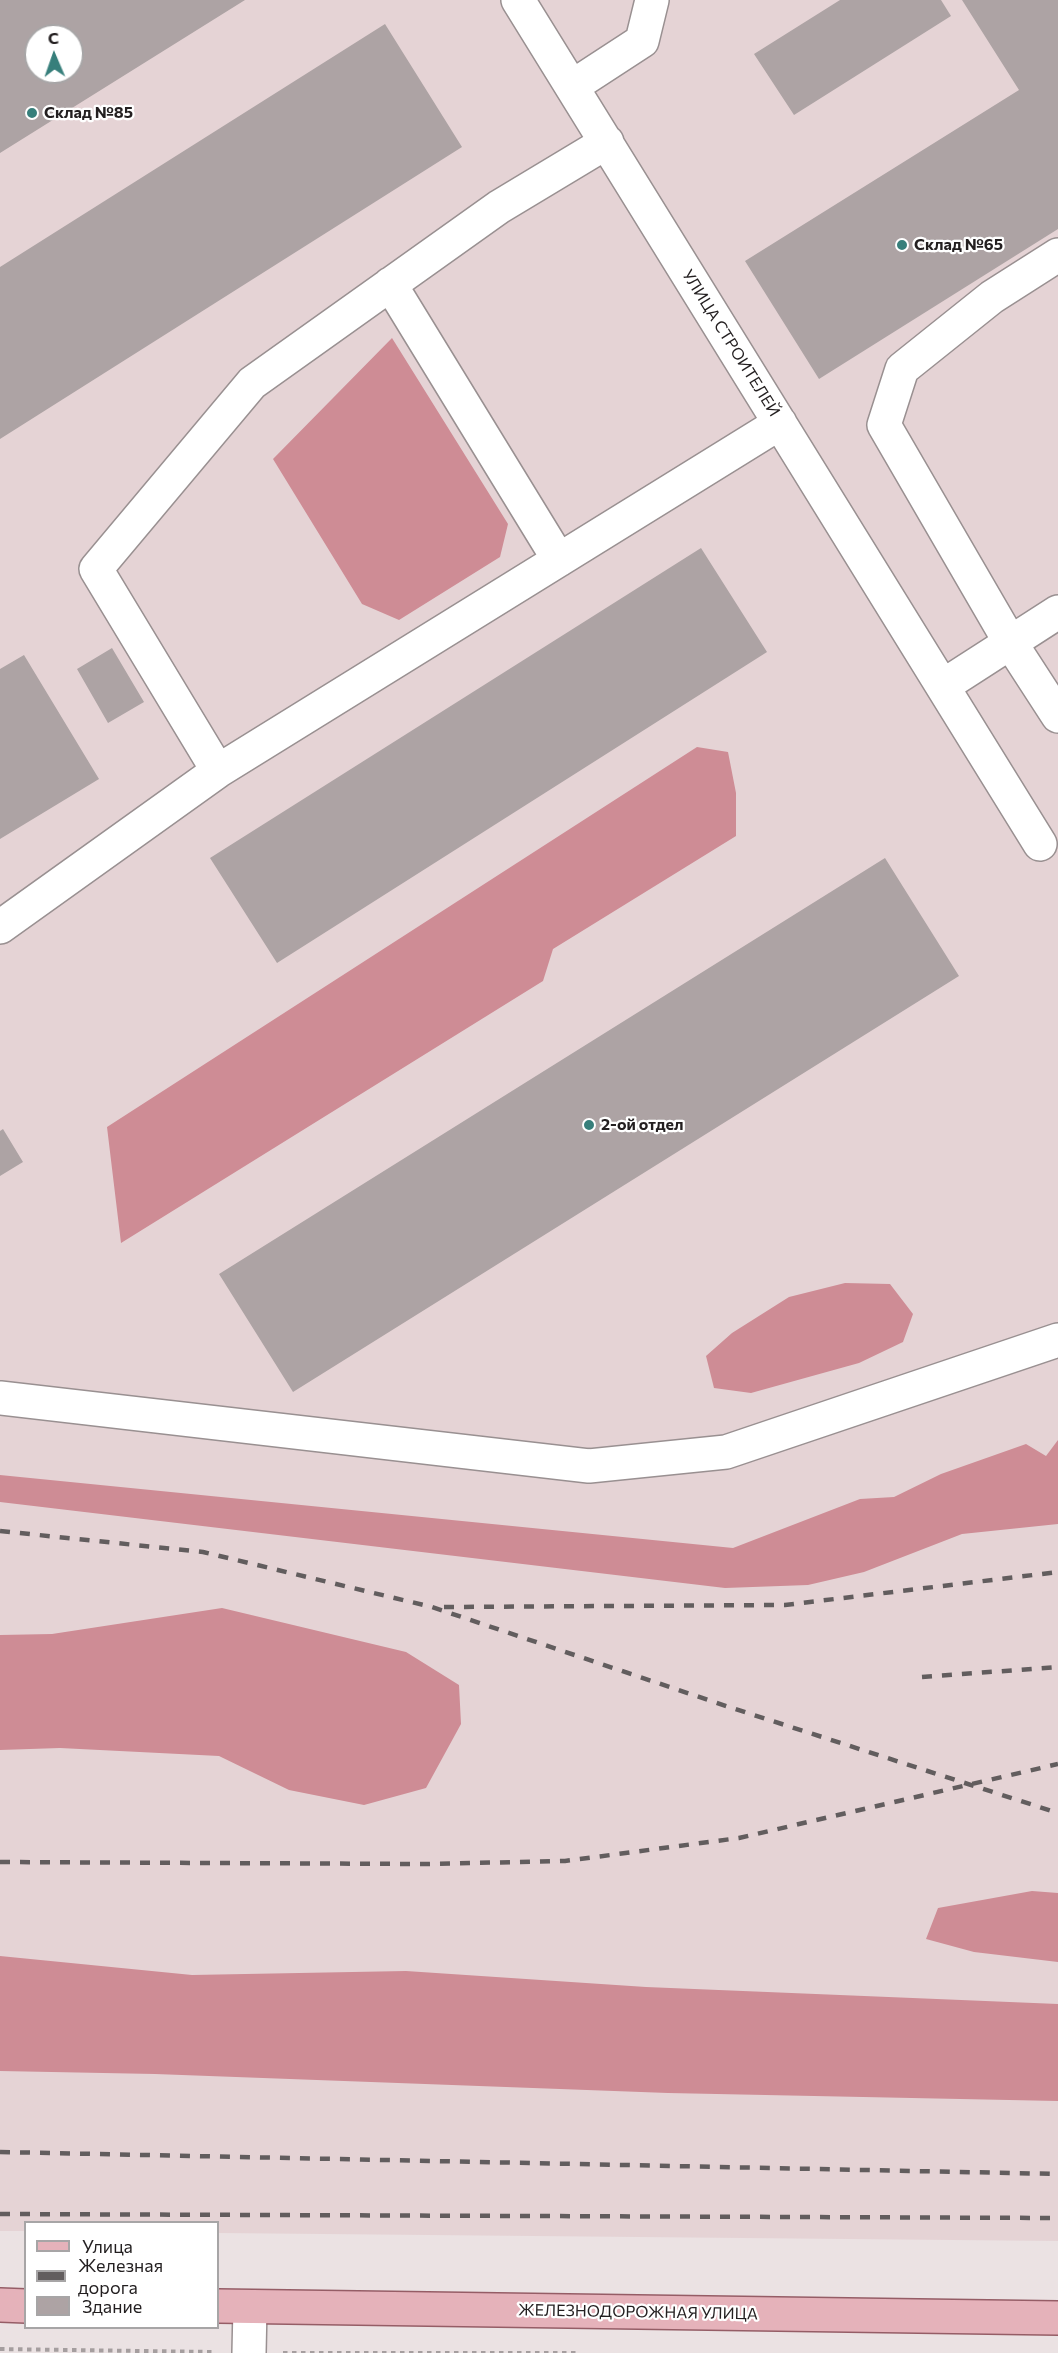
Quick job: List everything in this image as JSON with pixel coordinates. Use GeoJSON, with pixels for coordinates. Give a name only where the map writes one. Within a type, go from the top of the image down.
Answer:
{"type":"FeatureCollection","features":[{"type":"Feature","properties":{"kind":"main road"},"geometry":{"type":"LineString","coordinates":[[0,2305],[24,2306]]}},
{"type":"Feature","properties":{"kind":"main road","name":"ЖЕЛЕЗНОДОРОЖНАЯ УЛИЦА"},"geometry":{"type":"LineString","coordinates":[[219,2306],[1058,2318]]}},
{"type":"Feature","properties":{"kind":"street","name":"УЛИЦА СТРОИТЕЛЕЙ"},"geometry":{"type":"LineString","coordinates":[[518,0],[1040,843]]}},
{"type":"Feature","properties":{"kind":"street"},"geometry":{"type":"LineString","coordinates":[[573,86],[642,41],[652,0]]}},
{"type":"Feature","properties":{"kind":"street"},"geometry":{"type":"LineString","coordinates":[[218,771],[96,569],[252,383],[499,207],[607,142]]}},
{"type":"Feature","properties":{"kind":"street"},"geometry":{"type":"LineString","coordinates":[[1058,255],[992,297],[902,369],[884,425],[1010,642],[1058,716]]}},
{"type":"Feature","properties":{"kind":"street"},"geometry":{"type":"LineString","coordinates":[[390,284],[559,560]]}},
{"type":"Feature","properties":{"kind":"street"},"geometry":{"type":"LineString","coordinates":[[0,927],[218,771],[780,423]]}},
{"type":"Feature","properties":{"kind":"street"},"geometry":{"type":"LineString","coordinates":[[943,686],[1058,612]]}},
{"type":"Feature","properties":{"kind":"street"},"geometry":{"type":"LineString","coordinates":[[0,1398],[589,1466],[726,1452],[1058,1340]]}},
{"type":"Feature","properties":{"kind":"street"},"geometry":{"type":"LineString","coordinates":[[249,2353],[250,2307]]}},
{"type":"Feature","properties":{"kind":"path"},"geometry":{"type":"LineString","coordinates":[[0,2349],[249,2353],[576,2353]]}},
{"type":"Feature","properties":{"kind":"shaded area"},"geometry":{"type":"Polygon","coordinates":[[[0,0],[1058,0],[1058,2241],[219,2233],[219,2221],[24,2221],[24,2231],[0,2231],[0,0]]]}},
{"type":"Feature","properties":{"kind":"shaded area"},"geometry":{"type":"Polygon","coordinates":[[[392,338],[508,524],[500,557],[399,620],[362,604],[273,459],[392,338]]]}},
{"type":"Feature","properties":{"kind":"shaded area"},"geometry":{"type":"Polygon","coordinates":[[[697,747],[728,752],[736,793],[736,836],[553,949],[543,981],[121,1243],[107,1127],[697,747]]]}},
{"type":"Feature","properties":{"kind":"shaded area"},"geometry":{"type":"Polygon","coordinates":[[[845,1283],[890,1284],[913,1314],[903,1342],[859,1363],[751,1393],[714,1388],[706,1356],[732,1333],[789,1297],[845,1283]]]}},
{"type":"Feature","properties":{"kind":"shaded area"},"geometry":{"type":"Polygon","coordinates":[[[1058,1440],[1058,1524],[962,1534],[864,1572],[808,1585],[725,1588],[0,1502],[0,1475],[733,1548],[860,1499],[894,1497],[941,1474],[1026,1444],[1046,1456],[1058,1440]]]}},
{"type":"Feature","properties":{"kind":"shaded area"},"geometry":{"type":"Polygon","coordinates":[[[222,1608],[406,1652],[459,1685],[461,1724],[426,1788],[364,1805],[289,1790],[219,1756],[60,1748],[0,1750],[0,1635],[52,1634],[222,1608]]]}},
{"type":"Feature","properties":{"kind":"shaded area"},"geometry":{"type":"Polygon","coordinates":[[[1032,1891],[1058,1893],[1058,1962],[974,1952],[926,1939],[938,1908],[1032,1891]]]}},
{"type":"Feature","properties":{"kind":"shaded area"},"geometry":{"type":"Polygon","coordinates":[[[0,1956],[192,1975],[406,1971],[646,1987],[1058,2004],[1058,2101],[668,2093],[155,2074],[0,2071],[0,1956]]]}},
{"type":"Feature","properties":{"kind":"building","name":"Склад №85"},"geometry":{"type":"Polygon","coordinates":[[[0,0],[245,0],[0,153],[0,0]]]}},
{"type":"Feature","properties":{"kind":"building"},"geometry":{"type":"Polygon","coordinates":[[[840,0],[941,0],[951,16],[794,115],[754,54],[840,0]]]}},
{"type":"Feature","properties":{"kind":"building","name":"Склад №65"},"geometry":{"type":"Polygon","coordinates":[[[962,0],[1058,0],[1058,229],[819,379],[745,261],[1019,90],[962,0]]]}},
{"type":"Feature","properties":{"kind":"building"},"geometry":{"type":"Polygon","coordinates":[[[385,24],[462,147],[0,439],[0,267],[385,24]]]}},
{"type":"Feature","properties":{"kind":"building"},"geometry":{"type":"Polygon","coordinates":[[[701,548],[767,652],[277,963],[210,858],[701,548]]]}},
{"type":"Feature","properties":{"kind":"building"},"geometry":{"type":"Polygon","coordinates":[[[112,648],[144,702],[108,723],[77,669],[112,648]]]}},
{"type":"Feature","properties":{"kind":"building"},"geometry":{"type":"Polygon","coordinates":[[[24,655],[99,779],[0,839],[0,669],[24,655]]]}},
{"type":"Feature","properties":{"kind":"building","name":"2-ой отдел"},"geometry":{"type":"Polygon","coordinates":[[[885,858],[959,976],[293,1392],[219,1274],[885,858]]]}},
{"type":"Feature","properties":{"kind":"building"},"geometry":{"type":"Polygon","coordinates":[[[3,1129],[23,1162],[0,1176],[0,1131],[3,1129]]]}},
{"type":"Feature","properties":{"kind":"railway"},"geometry":{"type":"LineString","coordinates":[[0,1531],[203,1552],[432,1607],[729,1707],[1058,1813]]}},
{"type":"Feature","properties":{"kind":"railway"},"geometry":{"type":"LineString","coordinates":[[444,1607],[785,1605],[1058,1572]]}},
{"type":"Feature","properties":{"kind":"railway"},"geometry":{"type":"LineString","coordinates":[[922,1677],[1058,1667]]}},
{"type":"Feature","properties":{"kind":"railway"},"geometry":{"type":"LineString","coordinates":[[0,1862],[425,1864],[565,1861],[739,1838],[1058,1764]]}},
{"type":"Feature","properties":{"kind":"railway"},"geometry":{"type":"LineString","coordinates":[[0,2152],[1058,2174]]}},
{"type":"Feature","properties":{"kind":"railway"},"geometry":{"type":"LineString","coordinates":[[0,2214],[1058,2218]]}},
{"type":"Feature","properties":{"kind":"place","name":"Склад №85"},"geometry":{"type":"Point","coordinates":[32,113]}},
{"type":"Feature","properties":{"kind":"place","name":"Склад №65"},"geometry":{"type":"Point","coordinates":[902,245]}},
{"type":"Feature","properties":{"kind":"place","name":"2-ой отдел"},"geometry":{"type":"Point","coordinates":[589,1125]}}]}
